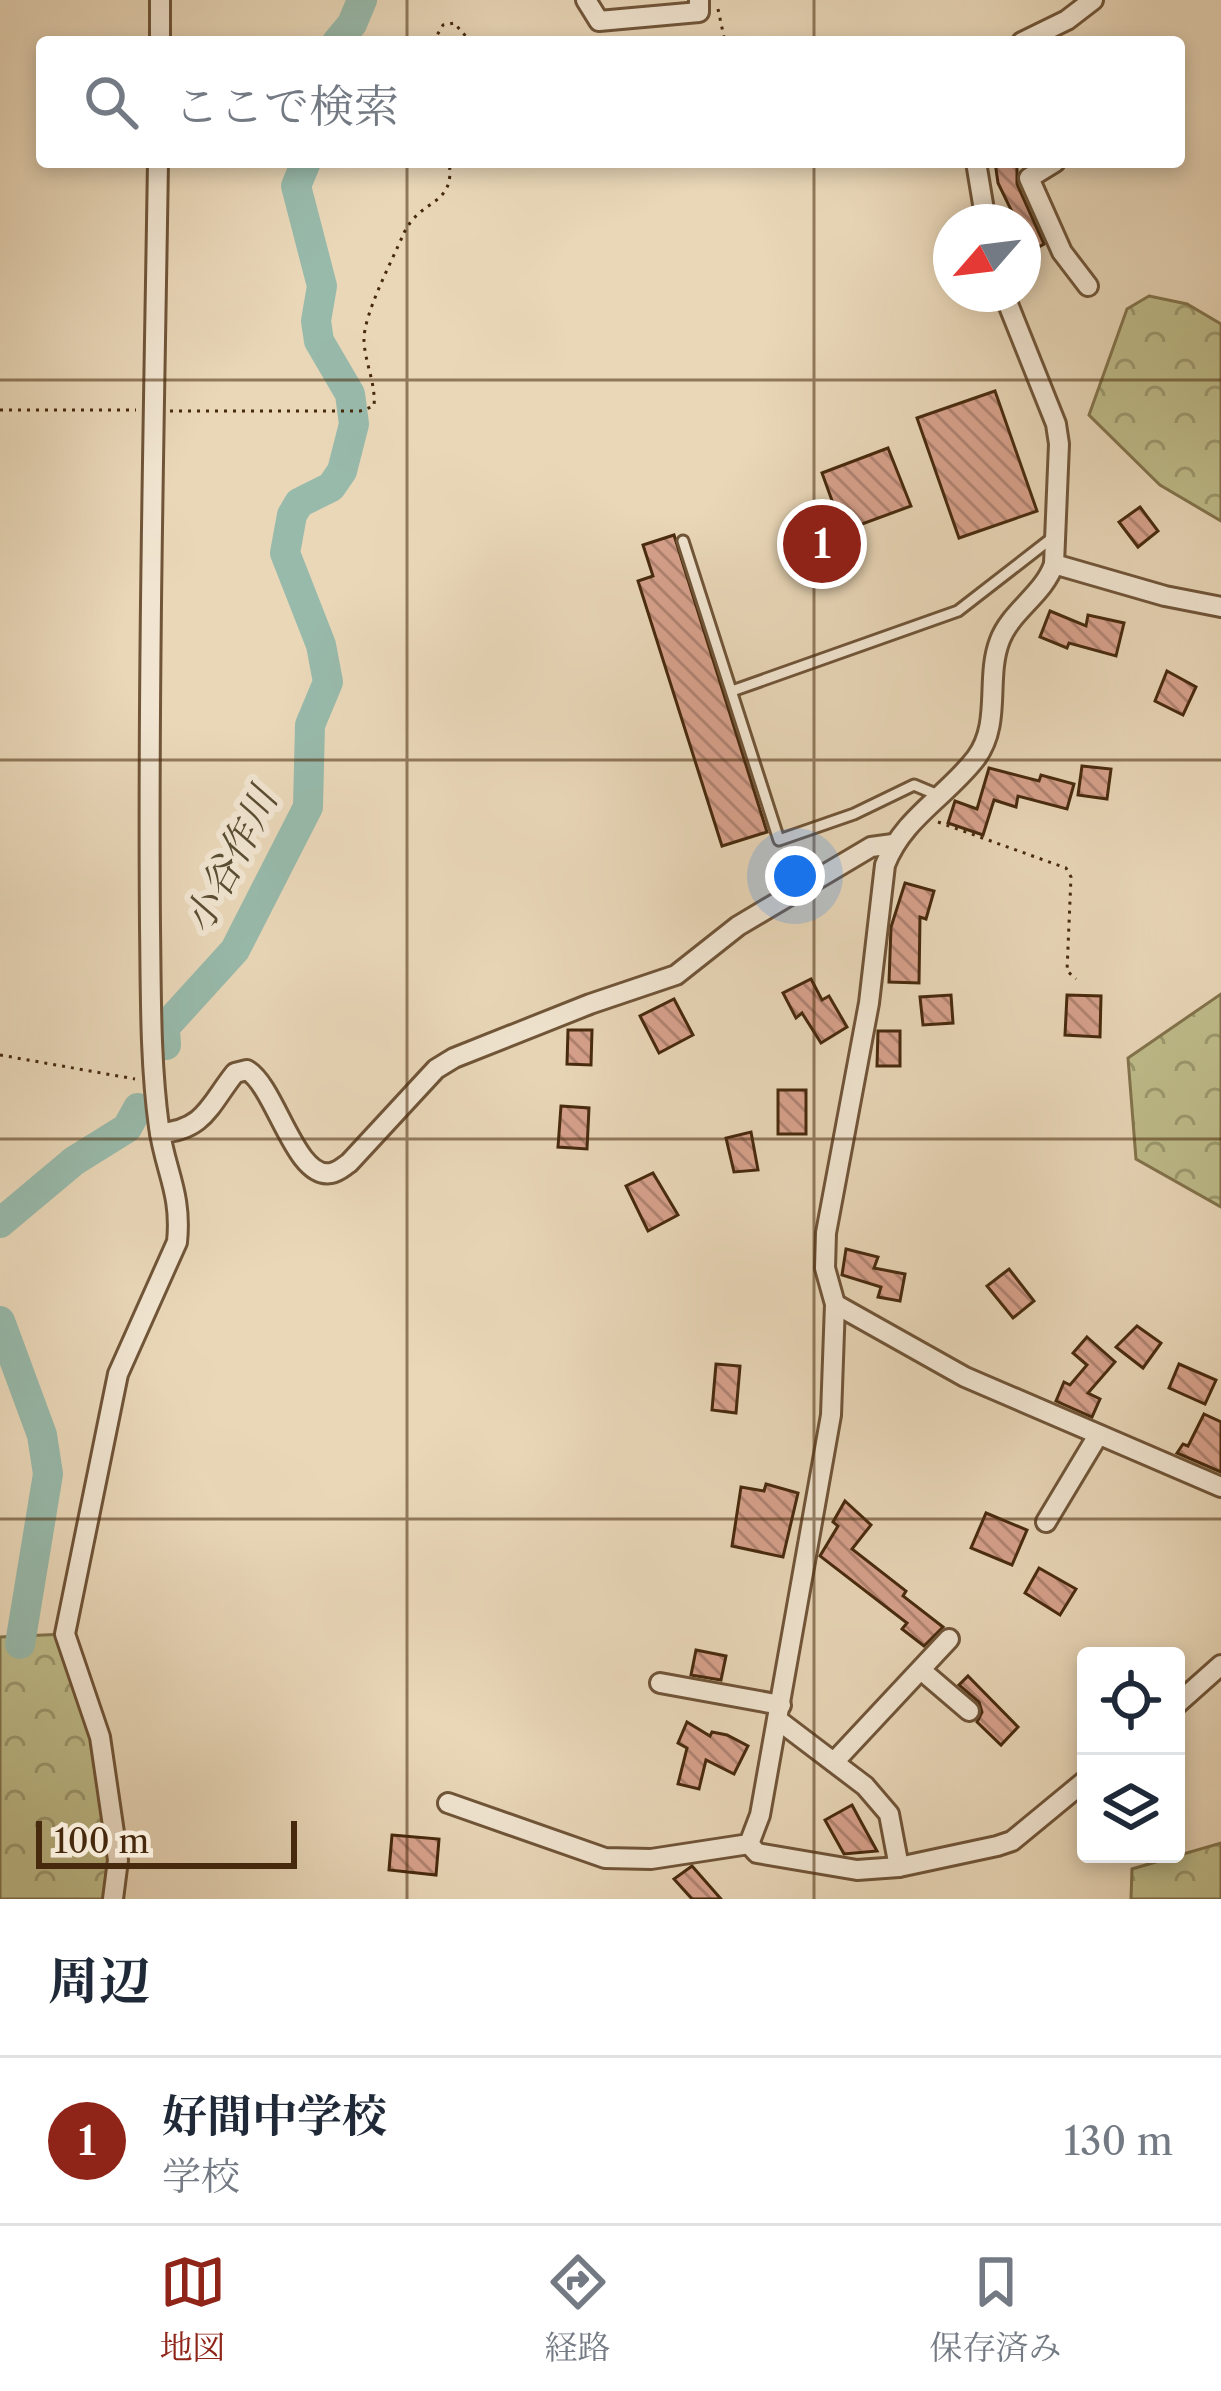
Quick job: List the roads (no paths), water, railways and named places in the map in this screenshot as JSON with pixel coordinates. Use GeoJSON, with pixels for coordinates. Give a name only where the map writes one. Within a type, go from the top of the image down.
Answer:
{"type":"FeatureCollection","features":[{"type":"Feature","properties":{"kind":"street"},"geometry":{"type":"LineString","coordinates":[[160,0],[160,36]]}},
{"type":"Feature","properties":{"kind":"street"},"geometry":{"type":"LineString","coordinates":[[586,0],[599,21],[699,12],[699,0]]}},
{"type":"Feature","properties":{"kind":"street"},"geometry":{"type":"LineString","coordinates":[[1050,35],[1093,0]]}},
{"type":"Feature","properties":{"kind":"street"},"geometry":{"type":"LineString","coordinates":[[113,1899],[118,1860],[100,1737],[65,1634],[118,1375],[177,1242],[177,1190],[160,1132],[154,1083],[150,927],[158,168]]}},
{"type":"Feature","properties":{"kind":"street"},"geometry":{"type":"LineString","coordinates":[[977,168],[983,204]]}},
{"type":"Feature","properties":{"kind":"street"},"geometry":{"type":"LineString","coordinates":[[1045,168],[1029,178],[1062,252],[1088,286]]}},
{"type":"Feature","properties":{"kind":"street"},"geometry":{"type":"LineString","coordinates":[[748,1844],[760,1815],[831,1415],[835,1304],[825,1268],[826,1233],[869,1003],[885,865],[893,844],[976,758],[992,717],[998,644],[1054,564],[1056,424],[1011,312]]}},
{"type":"Feature","properties":{"kind":"street"},"geometry":{"type":"LineString","coordinates":[[1054,564],[1221,607]]}},
{"type":"Feature","properties":{"kind":"street"},"geometry":{"type":"LineString","coordinates":[[160,1132],[189,1128],[210,1110],[236,1073],[247,1070],[254,1073],[278,1109],[305,1161],[320,1172],[331,1173],[349,1163],[436,1070],[454,1058],[676,975],[738,926],[871,847],[893,844]]}},
{"type":"Feature","properties":{"kind":"street"},"geometry":{"type":"LineString","coordinates":[[835,1304],[965,1377],[1221,1487]]}},
{"type":"Feature","properties":{"kind":"street"},"geometry":{"type":"LineString","coordinates":[[1046,1522],[1097,1436]]}},
{"type":"Feature","properties":{"kind":"street"},"geometry":{"type":"LineString","coordinates":[[834,1762],[949,1639]]}},
{"type":"Feature","properties":{"kind":"street"},"geometry":{"type":"LineString","coordinates":[[1185,1697],[1221,1665]]}},
{"type":"Feature","properties":{"kind":"street"},"geometry":{"type":"LineString","coordinates":[[921,1670],[969,1711]]}},
{"type":"Feature","properties":{"kind":"street"},"geometry":{"type":"LineString","coordinates":[[660,1683],[779,1713],[865,1786],[889,1814],[899,1867]]}},
{"type":"Feature","properties":{"kind":"street"},"geometry":{"type":"LineString","coordinates":[[748,1844],[757,1853],[856,1870],[899,1867],[1012,1841],[1077,1787]]}},
{"type":"Feature","properties":{"kind":"street"},"geometry":{"type":"LineString","coordinates":[[448,1803],[605,1858],[651,1859],[748,1844]]}},
{"type":"Feature","properties":{"kind":"lane"},"geometry":{"type":"LineString","coordinates":[[732,692],[958,611],[1056,535]]}},
{"type":"Feature","properties":{"kind":"lane"},"geometry":{"type":"LineString","coordinates":[[683,541],[779,840],[854,814],[914,785],[938,795]]}},
{"type":"Feature","properties":{"kind":"waterway","name":"小谷作川"},"geometry":{"type":"LineString","coordinates":[[342,36],[362,0]]}},
{"type":"Feature","properties":{"kind":"waterway","name":"小谷作川"},"geometry":{"type":"LineString","coordinates":[[166,1045],[165,1027],[235,950],[308,807],[310,725],[328,682],[321,645],[285,553],[292,515],[299,503],[331,487],[342,471],[354,424],[350,394],[319,341],[316,321],[322,286],[296,186],[304,168]]}},
{"type":"Feature","properties":{"kind":"waterway","name":"小谷作川"},"geometry":{"type":"LineString","coordinates":[[0,1223],[74,1161],[127,1128],[138,1108]]}},
{"type":"Feature","properties":{"kind":"waterway","name":"小谷作川"},"geometry":{"type":"LineString","coordinates":[[0,1321],[42,1435],[48,1474],[20,1644]]}},
{"type":"Feature","properties":{"kind":"place","name":"好間中学校"},"geometry":{"type":"Point","coordinates":[822,544]}}]}
